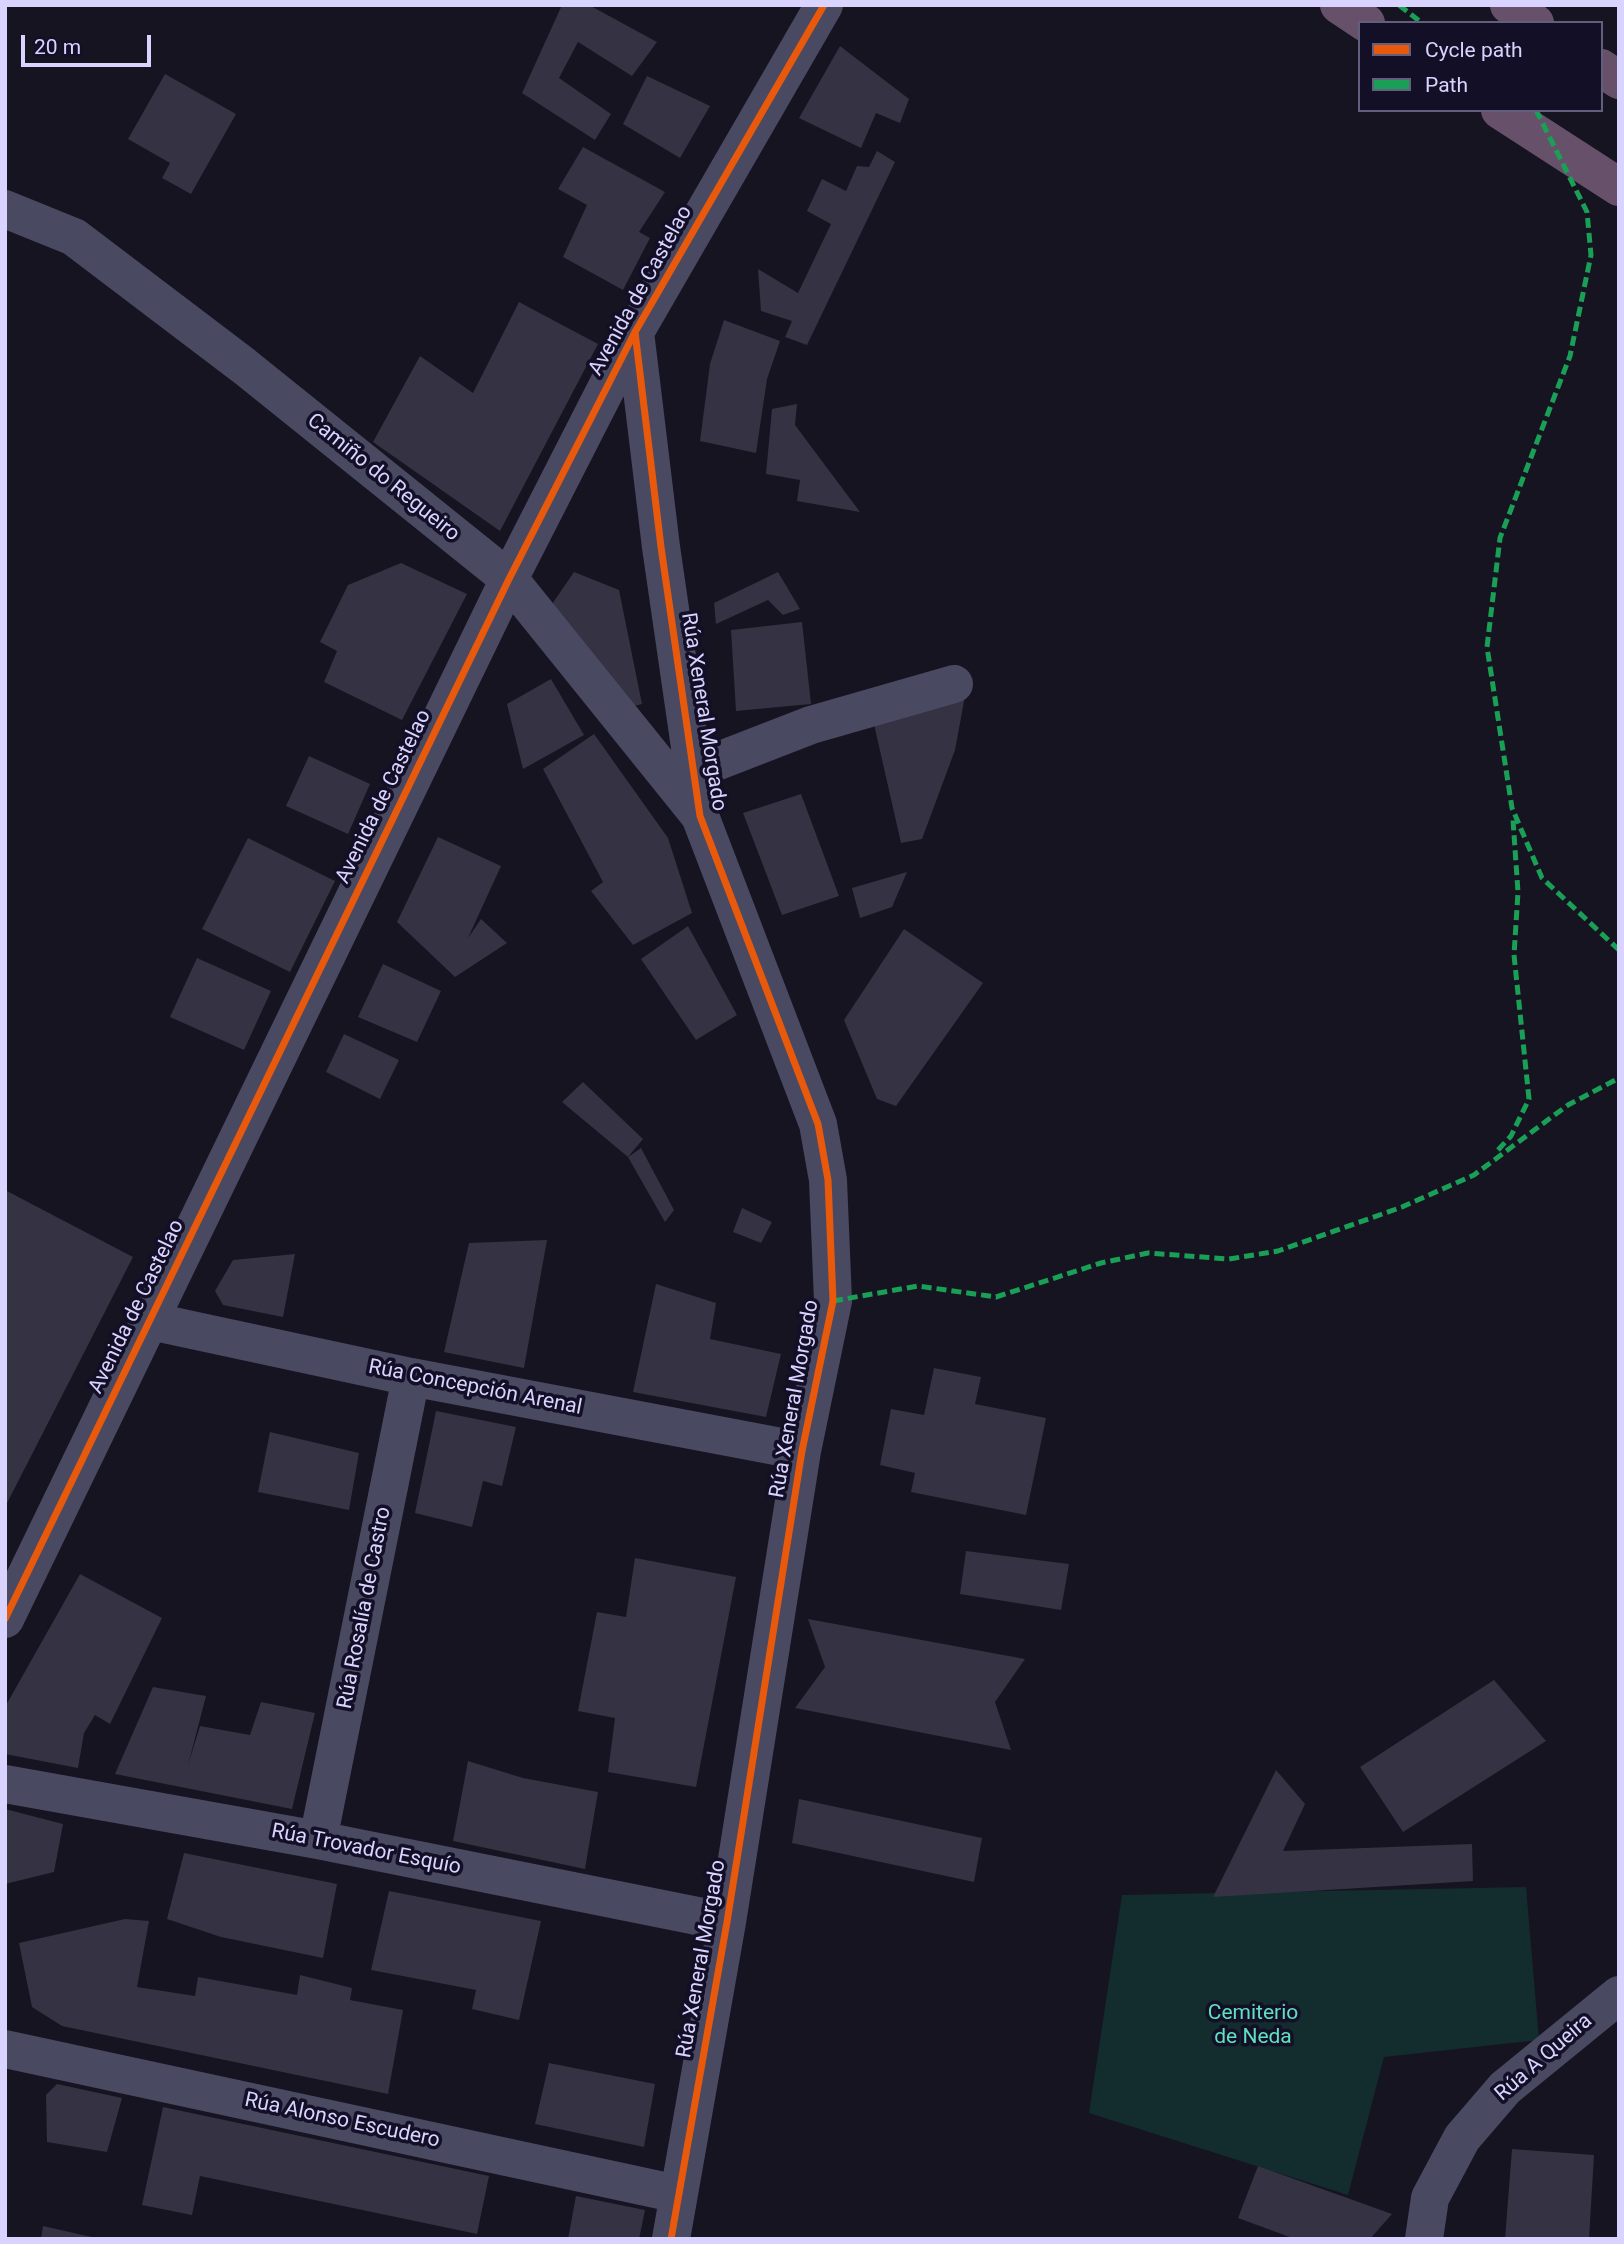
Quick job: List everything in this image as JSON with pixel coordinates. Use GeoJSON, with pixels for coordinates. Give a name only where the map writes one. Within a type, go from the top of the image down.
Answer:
{"type":"FeatureCollection","features":[{"type":"Feature","properties":{"kind":"highway"},"geometry":{"type":"LineString","coordinates":[[1339,5],[1363,21]]}},
{"type":"Feature","properties":{"kind":"highway"},"geometry":{"type":"LineString","coordinates":[[1366,5],[1388,21]]}},
{"type":"Feature","properties":{"kind":"highway"},"geometry":{"type":"LineString","coordinates":[[1509,5],[1532,21]]}},
{"type":"Feature","properties":{"kind":"highway"},"geometry":{"type":"LineString","coordinates":[[1603,69],[1619,80]]}},
{"type":"Feature","properties":{"kind":"highway"},"geometry":{"type":"LineString","coordinates":[[1503,112],[1619,186]]}},
{"type":"Feature","properties":{"kind":"highway"},"geometry":{"type":"LineString","coordinates":[[1517,112],[1619,186]]}},
{"type":"Feature","properties":{"kind":"street","name":"Avenida de Castelao"},"geometry":{"type":"LineString","coordinates":[[5,1619],[509,579],[635,332],[824,5]]}},
{"type":"Feature","properties":{"kind":"street","name":"Camiño do Regueiro"},"geometry":{"type":"LineString","coordinates":[[5,209],[74,237],[244,366],[509,579],[700,816]]}},
{"type":"Feature","properties":{"kind":"street","name":"Rúa Xeneral Morgado"},"geometry":{"type":"LineString","coordinates":[[635,332],[661,547],[700,816],[818,1124],[828,1180],[833,1301],[802,1451],[727,1922],[671,2239]]}},
{"type":"Feature","properties":{"kind":"street"},"geometry":{"type":"LineString","coordinates":[[695,771],[811,725],[954,684]]}},
{"type":"Feature","properties":{"kind":"street","name":"Rúa Concepción Arenal"},"geometry":{"type":"LineString","coordinates":[[150,1321],[411,1377],[802,1451]]}},
{"type":"Feature","properties":{"kind":"street","name":"Rúa Rosalía de Castro"},"geometry":{"type":"LineString","coordinates":[[318,1840],[411,1377]]}},
{"type":"Feature","properties":{"kind":"street","name":"Rúa Trovador Esquío"},"geometry":{"type":"LineString","coordinates":[[5,1784],[318,1840],[727,1922]]}},
{"type":"Feature","properties":{"kind":"street","name":"Rúa A Queira"},"geometry":{"type":"LineString","coordinates":[[1424,2239],[1430,2198],[1462,2138],[1505,2088],[1619,1994]]}},
{"type":"Feature","properties":{"kind":"street","name":"Rúa Alonso Escudero"},"geometry":{"type":"LineString","coordinates":[[5,2049],[678,2194]]}},
{"type":"Feature","properties":{"kind":"green space","name":"Cemiterio de Neda"},"geometry":{"type":"Polygon","coordinates":[[[1526,1887],[1539,2040],[1384,2057],[1348,2195],[1089,2113],[1122,1895],[1526,1887]]]}},
{"type":"Feature","properties":{"kind":"building"},"geometry":{"type":"Polygon","coordinates":[[[562,5],[589,5],[657,42],[632,76],[578,42],[559,78],[611,114],[595,140],[522,93],[562,5]]]}},
{"type":"Feature","properties":{"kind":"building"},"geometry":{"type":"Polygon","coordinates":[[[840,46],[909,99],[900,123],[876,113],[861,148],[799,118],[840,46]]]}},
{"type":"Feature","properties":{"kind":"building"},"geometry":{"type":"Polygon","coordinates":[[[165,74],[236,114],[191,194],[162,178],[170,163],[128,139],[165,74]]]}},
{"type":"Feature","properties":{"kind":"building"},"geometry":{"type":"Polygon","coordinates":[[[647,76],[710,106],[680,158],[623,124],[647,76]]]}},
{"type":"Feature","properties":{"kind":"building"},"geometry":{"type":"Polygon","coordinates":[[[583,147],[665,192],[639,232],[650,238],[623,290],[563,257],[587,205],[558,189],[583,147]]]}},
{"type":"Feature","properties":{"kind":"building"},"geometry":{"type":"Polygon","coordinates":[[[877,151],[895,162],[807,345],[785,337],[792,321],[761,311],[758,269],[798,293],[831,224],[807,211],[822,179],[846,191],[857,166],[869,167],[877,151]]]}},
{"type":"Feature","properties":{"kind":"building"},"geometry":{"type":"Polygon","coordinates":[[[519,302],[598,344],[500,531],[373,442],[420,356],[473,393],[519,302]]]}},
{"type":"Feature","properties":{"kind":"building"},"geometry":{"type":"Polygon","coordinates":[[[724,320],[780,341],[767,379],[756,453],[700,441],[710,364],[724,320]]]}},
{"type":"Feature","properties":{"kind":"building"},"geometry":{"type":"Polygon","coordinates":[[[797,404],[795,425],[860,512],[797,501],[800,480],[766,474],[772,409],[797,404]]]}},
{"type":"Feature","properties":{"kind":"building"},"geometry":{"type":"Polygon","coordinates":[[[401,563],[467,594],[402,720],[324,682],[337,651],[320,642],[348,585],[401,563]]]}},
{"type":"Feature","properties":{"kind":"building"},"geometry":{"type":"Polygon","coordinates":[[[574,572],[619,590],[642,704],[634,706],[550,607],[574,572]]]}},
{"type":"Feature","properties":{"kind":"building"},"geometry":{"type":"Polygon","coordinates":[[[778,572],[800,609],[783,615],[768,600],[716,624],[714,603],[778,572]]]}},
{"type":"Feature","properties":{"kind":"building"},"geometry":{"type":"Polygon","coordinates":[[[802,622],[811,704],[736,711],[731,630],[802,622]]]}},
{"type":"Feature","properties":{"kind":"building"},"geometry":{"type":"Polygon","coordinates":[[[551,679],[584,735],[523,769],[507,704],[551,679]]]}},
{"type":"Feature","properties":{"kind":"building"},"geometry":{"type":"Polygon","coordinates":[[[965,696],[955,750],[922,839],[901,843],[873,720],[965,696]]]}},
{"type":"Feature","properties":{"kind":"building"},"geometry":{"type":"Polygon","coordinates":[[[594,734],[668,838],[692,913],[633,945],[591,891],[603,882],[543,769],[594,734]]]}},
{"type":"Feature","properties":{"kind":"building"},"geometry":{"type":"Polygon","coordinates":[[[309,756],[370,784],[348,834],[286,806],[309,756]]]}},
{"type":"Feature","properties":{"kind":"building"},"geometry":{"type":"Polygon","coordinates":[[[801,794],[839,896],[782,915],[743,813],[801,794]]]}},
{"type":"Feature","properties":{"kind":"building"},"geometry":{"type":"Polygon","coordinates":[[[438,837],[501,866],[468,938],[481,919],[507,943],[455,977],[397,922],[438,837]]]}},
{"type":"Feature","properties":{"kind":"building"},"geometry":{"type":"Polygon","coordinates":[[[248,838],[335,881],[290,972],[202,929],[248,838]]]}},
{"type":"Feature","properties":{"kind":"building"},"geometry":{"type":"Polygon","coordinates":[[[907,872],[892,907],[860,918],[852,888],[907,872]]]}},
{"type":"Feature","properties":{"kind":"building"},"geometry":{"type":"Polygon","coordinates":[[[688,926],[737,1015],[696,1040],[641,959],[688,926]]]}},
{"type":"Feature","properties":{"kind":"building"},"geometry":{"type":"Polygon","coordinates":[[[904,929],[983,983],[896,1106],[877,1099],[844,1020],[904,929]]]}},
{"type":"Feature","properties":{"kind":"building"},"geometry":{"type":"Polygon","coordinates":[[[197,958],[271,991],[244,1050],[170,1017],[197,958]]]}},
{"type":"Feature","properties":{"kind":"building"},"geometry":{"type":"Polygon","coordinates":[[[383,964],[441,991],[417,1042],[358,1017],[383,964]]]}},
{"type":"Feature","properties":{"kind":"building"},"geometry":{"type":"Polygon","coordinates":[[[344,1034],[399,1060],[380,1099],[326,1072],[344,1034]]]}},
{"type":"Feature","properties":{"kind":"building"},"geometry":{"type":"Polygon","coordinates":[[[583,1082],[643,1139],[628,1157],[562,1102],[583,1082]]]}},
{"type":"Feature","properties":{"kind":"building"},"geometry":{"type":"Polygon","coordinates":[[[641,1148],[674,1210],[665,1222],[628,1157],[641,1148]]]}},
{"type":"Feature","properties":{"kind":"building"},"geometry":{"type":"Polygon","coordinates":[[[5,1190],[133,1257],[5,1507],[5,1190]]]}},
{"type":"Feature","properties":{"kind":"building"},"geometry":{"type":"Polygon","coordinates":[[[742,1208],[772,1222],[761,1243],[733,1232],[742,1208]]]}},
{"type":"Feature","properties":{"kind":"building"},"geometry":{"type":"Polygon","coordinates":[[[547,1240],[524,1368],[444,1352],[469,1243],[547,1240]]]}},
{"type":"Feature","properties":{"kind":"building"},"geometry":{"type":"Polygon","coordinates":[[[295,1254],[283,1317],[223,1305],[215,1291],[233,1260],[295,1254]]]}},
{"type":"Feature","properties":{"kind":"building"},"geometry":{"type":"Polygon","coordinates":[[[656,1284],[716,1303],[710,1339],[781,1354],[766,1417],[633,1392],[656,1284]]]}},
{"type":"Feature","properties":{"kind":"building"},"geometry":{"type":"Polygon","coordinates":[[[934,1368],[981,1377],[975,1404],[1046,1418],[1026,1515],[911,1492],[915,1473],[880,1465],[891,1409],[924,1415],[934,1368]]]}},
{"type":"Feature","properties":{"kind":"building"},"geometry":{"type":"Polygon","coordinates":[[[436,1411],[516,1427],[502,1486],[483,1481],[472,1527],[415,1513],[436,1411]]]}},
{"type":"Feature","properties":{"kind":"building"},"geometry":{"type":"Polygon","coordinates":[[[270,1432],[359,1453],[349,1510],[258,1492],[270,1432]]]}},
{"type":"Feature","properties":{"kind":"building"},"geometry":{"type":"Polygon","coordinates":[[[966,1551],[1069,1564],[1061,1610],[960,1594],[966,1551]]]}},
{"type":"Feature","properties":{"kind":"building"},"geometry":{"type":"Polygon","coordinates":[[[635,1558],[736,1577],[696,1787],[608,1772],[615,1718],[578,1711],[597,1612],[626,1617],[635,1558]]]}},
{"type":"Feature","properties":{"kind":"building"},"geometry":{"type":"Polygon","coordinates":[[[80,1574],[162,1618],[110,1724],[95,1715],[84,1733],[78,1768],[5,1754],[5,1707],[80,1574]]]}},
{"type":"Feature","properties":{"kind":"building"},"geometry":{"type":"Polygon","coordinates":[[[808,1619],[1025,1659],[995,1702],[1011,1750],[795,1708],[825,1667],[808,1619]]]}},
{"type":"Feature","properties":{"kind":"building"},"geometry":{"type":"Polygon","coordinates":[[[1494,1680],[1546,1741],[1403,1832],[1360,1767],[1494,1680]]]}},
{"type":"Feature","properties":{"kind":"building"},"geometry":{"type":"Polygon","coordinates":[[[153,1687],[206,1696],[188,1765],[200,1726],[250,1735],[261,1702],[315,1713],[292,1809],[115,1774],[153,1687]]]}},
{"type":"Feature","properties":{"kind":"building"},"geometry":{"type":"Polygon","coordinates":[[[468,1761],[523,1778],[598,1792],[585,1869],[453,1841],[468,1761]]]}},
{"type":"Feature","properties":{"kind":"building"},"geometry":{"type":"Polygon","coordinates":[[[1276,1770],[1305,1804],[1283,1851],[1472,1844],[1473,1881],[1213,1897],[1276,1770]]]}},
{"type":"Feature","properties":{"kind":"building"},"geometry":{"type":"Polygon","coordinates":[[[799,1799],[982,1838],[974,1882],[792,1843],[799,1799]]]}},
{"type":"Feature","properties":{"kind":"building"},"geometry":{"type":"Polygon","coordinates":[[[5,1809],[63,1824],[54,1872],[5,1884],[5,1809]]]}},
{"type":"Feature","properties":{"kind":"building"},"geometry":{"type":"Polygon","coordinates":[[[184,1853],[337,1884],[323,1958],[221,1937],[167,1919],[184,1853]]]}},
{"type":"Feature","properties":{"kind":"building"},"geometry":{"type":"Polygon","coordinates":[[[389,1891],[541,1921],[519,2020],[472,2009],[476,1990],[371,1970],[389,1891]]]}},
{"type":"Feature","properties":{"kind":"building"},"geometry":{"type":"Polygon","coordinates":[[[125,1919],[149,1921],[137,1987],[195,1996],[198,1977],[297,1995],[300,1975],[352,1988],[350,2000],[403,2010],[388,2094],[62,2026],[32,2007],[19,1943],[125,1919]]]}},
{"type":"Feature","properties":{"kind":"building"},"geometry":{"type":"Polygon","coordinates":[[[549,2063],[655,2084],[644,2147],[535,2124],[549,2063]]]}},
{"type":"Feature","properties":{"kind":"building"},"geometry":{"type":"Polygon","coordinates":[[[57,2084],[122,2098],[107,2152],[47,2142],[46,2095],[57,2084]]]}},
{"type":"Feature","properties":{"kind":"building"},"geometry":{"type":"Polygon","coordinates":[[[163,2107],[489,2176],[477,2234],[200,2176],[192,2215],[142,2205],[163,2107]]]}},
{"type":"Feature","properties":{"kind":"building"},"geometry":{"type":"Polygon","coordinates":[[[1512,2149],[1594,2155],[1589,2239],[1505,2239],[1512,2149]]]}},
{"type":"Feature","properties":{"kind":"building"},"geometry":{"type":"Polygon","coordinates":[[[1258,2166],[1392,2214],[1370,2239],[1295,2239],[1238,2218],[1258,2166]]]}},
{"type":"Feature","properties":{"kind":"building"},"geometry":{"type":"Polygon","coordinates":[[[576,2196],[645,2210],[639,2239],[568,2239],[576,2196]]]}},
{"type":"Feature","properties":{"kind":"building"},"geometry":{"type":"Polygon","coordinates":[[[43,2226],[96,2238],[96,2239],[41,2239],[43,2226]]]}},
{"type":"Feature","properties":{"kind":"marked path"},"geometry":{"type":"LineString","coordinates":[[1399,5],[1419,21]]}},
{"type":"Feature","properties":{"kind":"marked path"},"geometry":{"type":"LineString","coordinates":[[1537,112],[1587,212],[1591,255],[1570,356],[1500,538],[1487,647],[1512,808],[1542,878],[1619,950]]}},
{"type":"Feature","properties":{"kind":"marked path"},"geometry":{"type":"LineString","coordinates":[[1498,1150],[1511,1136],[1529,1099],[1514,955],[1518,892],[1513,820]]}},
{"type":"Feature","properties":{"kind":"marked path"},"geometry":{"type":"LineString","coordinates":[[833,1301],[918,1286],[996,1297],[1101,1263],[1148,1253],[1229,1259],[1278,1251],[1402,1207],[1474,1175],[1568,1105],[1619,1078]]}},
{"type":"Feature","properties":{"kind":"cycle path"},"geometry":{"type":"LineString","coordinates":[[5,1619],[509,579],[635,332],[824,5]]}},
{"type":"Feature","properties":{"kind":"cycle path"},"geometry":{"type":"LineString","coordinates":[[635,332],[661,547],[700,816],[818,1124],[828,1180],[833,1301],[802,1451],[727,1922],[671,2239]]}}]}
